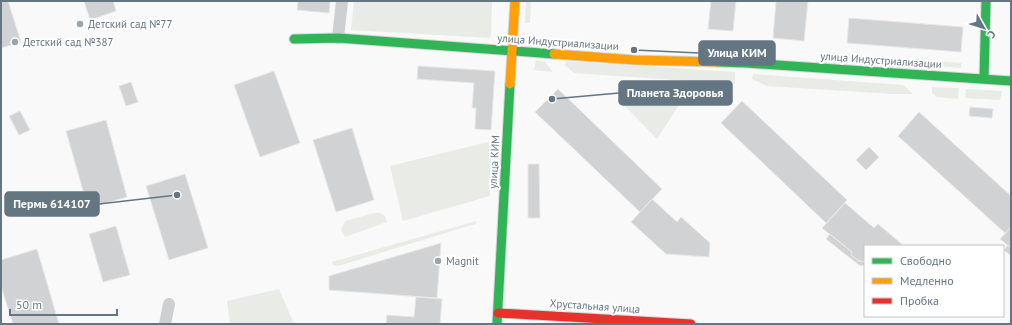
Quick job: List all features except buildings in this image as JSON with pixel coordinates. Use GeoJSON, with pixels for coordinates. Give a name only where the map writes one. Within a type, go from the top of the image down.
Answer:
{"type":"FeatureCollection","features":[{"type":"Feature","properties":{"kind":"street"},"geometry":{"type":"LineString","coordinates":[[338,38],[342,1]]}},
{"type":"Feature","properties":{"kind":"street","name":"улица КИМ"},"geometry":{"type":"LineString","coordinates":[[497,324],[515,1]]}},
{"type":"Feature","properties":{"kind":"street"},"geometry":{"type":"LineString","coordinates":[[984,79],[986,1]]}},
{"type":"Feature","properties":{"kind":"street","name":"улица Индустриализации"},"geometry":{"type":"LineString","coordinates":[[294,39],[338,38],[634,60],[747,63],[1011,81]]}},
{"type":"Feature","properties":{"kind":"street"},"geometry":{"type":"LineString","coordinates":[[164,324],[169,304]]}},
{"type":"Feature","properties":{"kind":"street","name":"Хрустальная улица"},"geometry":{"type":"LineString","coordinates":[[498,313],[691,324]]}},
{"type":"Feature","properties":{"kind":"shaded area"},"geometry":{"type":"Polygon","coordinates":[[[354,1],[492,1],[491,35],[490,38],[351,30],[354,1]]]}},
{"type":"Feature","properties":{"kind":"shaded area"},"geometry":{"type":"Polygon","coordinates":[[[526,1],[531,1],[530,23],[525,23],[526,1]]]}},
{"type":"Feature","properties":{"kind":"shaded area"},"geometry":{"type":"Polygon","coordinates":[[[833,53],[961,63],[961,68],[832,58],[833,53]]]}},
{"type":"Feature","properties":{"kind":"shaded area"},"geometry":{"type":"Polygon","coordinates":[[[536,60],[545,62],[553,72],[534,70],[536,60]]]}},
{"type":"Feature","properties":{"kind":"shaded area"},"geometry":{"type":"Polygon","coordinates":[[[567,61],[735,72],[735,84],[574,73],[565,65],[567,61]]]}},
{"type":"Feature","properties":{"kind":"shaded area"},"geometry":{"type":"Polygon","coordinates":[[[753,74],[903,85],[913,94],[767,86],[752,79],[753,74]]]}},
{"type":"Feature","properties":{"kind":"shaded area"},"geometry":{"type":"Polygon","coordinates":[[[932,87],[959,88],[958,99],[937,97],[932,93],[932,87]]]}},
{"type":"Feature","properties":{"kind":"shaded area"},"geometry":{"type":"Polygon","coordinates":[[[966,89],[1002,91],[1000,100],[965,98],[966,89]]]}},
{"type":"Feature","properties":{"kind":"shaded area"},"geometry":{"type":"Polygon","coordinates":[[[682,100],[657,139],[621,102],[682,100]]]}},
{"type":"Feature","properties":{"kind":"shaded area"},"geometry":{"type":"Polygon","coordinates":[[[492,141],[490,196],[403,221],[390,166],[492,141]]]}},
{"type":"Feature","properties":{"kind":"shaded area"},"geometry":{"type":"Polygon","coordinates":[[[380,213],[385,216],[387,222],[345,237],[341,229],[345,221],[380,213]]]}},
{"type":"Feature","properties":{"kind":"shaded area"},"geometry":{"type":"Polygon","coordinates":[[[476,221],[476,224],[338,266],[333,265],[332,262],[476,221]]]}},
{"type":"Feature","properties":{"kind":"shaded area"},"geometry":{"type":"Polygon","coordinates":[[[279,289],[294,324],[230,324],[227,301],[279,289]]]}},
{"type":"Feature","properties":{"kind":"traffic: fast"},"geometry":{"type":"LineString","coordinates":[[984,79],[986,1]]}},
{"type":"Feature","properties":{"kind":"traffic: fast"},"geometry":{"type":"LineString","coordinates":[[294,39],[338,38],[554,54]]}},
{"type":"Feature","properties":{"kind":"traffic: fast"},"geometry":{"type":"LineString","coordinates":[[717,62],[1011,81]]}},
{"type":"Feature","properties":{"kind":"traffic: fast"},"geometry":{"type":"LineString","coordinates":[[497,324],[510,84]]}},
{"type":"Feature","properties":{"kind":"traffic: slow"},"geometry":{"type":"LineString","coordinates":[[510,84],[515,1]]}},
{"type":"Feature","properties":{"kind":"traffic: slow"},"geometry":{"type":"LineString","coordinates":[[554,54],[635,60],[717,62]]}},
{"type":"Feature","properties":{"kind":"traffic: jam"},"geometry":{"type":"LineString","coordinates":[[498,313],[691,324]]}},
{"type":"Feature","properties":{"kind":"place","name":"Детский сад №77"},"geometry":{"type":"Point","coordinates":[80,24]}},
{"type":"Feature","properties":{"kind":"place","name":"Детский сад №387"},"geometry":{"type":"Point","coordinates":[15,42]}},
{"type":"Feature","properties":{"kind":"place","name":"Улица КИМ"},"geometry":{"type":"Point","coordinates":[634,50]}},
{"type":"Feature","properties":{"kind":"place","name":"Планета Здоровья"},"geometry":{"type":"Point","coordinates":[552,99]}},
{"type":"Feature","properties":{"kind":"place","name":"Пермь 614107"},"geometry":{"type":"Point","coordinates":[177,195]}},
{"type":"Feature","properties":{"kind":"place","name":"Magnit"},"geometry":{"type":"Point","coordinates":[438,261]}}]}
